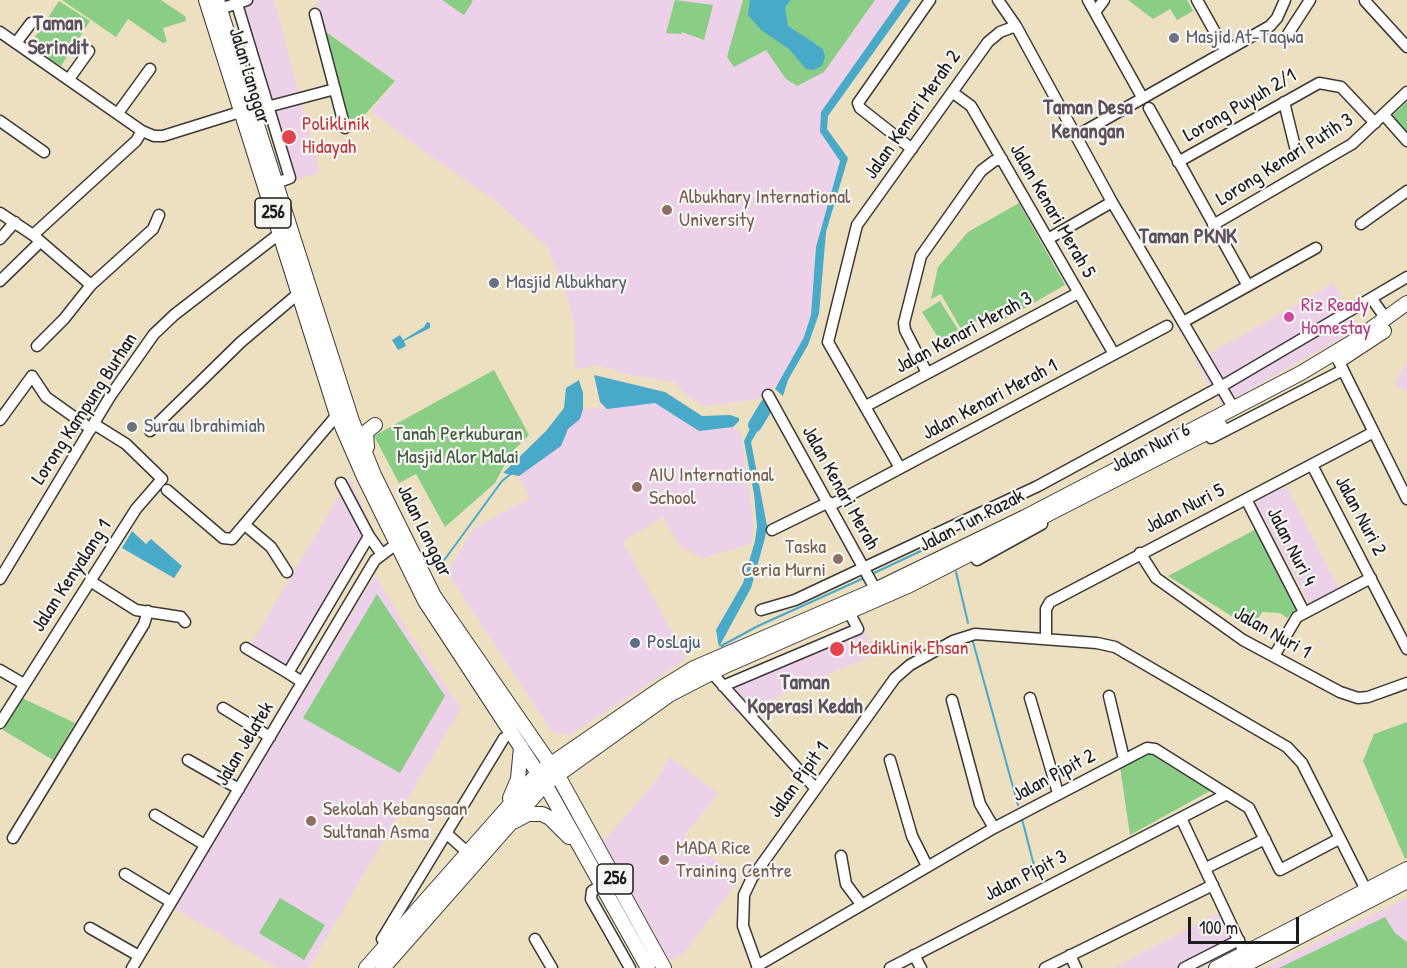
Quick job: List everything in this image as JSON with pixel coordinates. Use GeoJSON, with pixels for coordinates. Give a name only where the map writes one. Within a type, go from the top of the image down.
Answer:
{"type":"FeatureCollection","features":[{"type":"Feature","properties":{"kind":"main road","name":"Jalan Langgar"},"geometry":{"type":"LineString","coordinates":[[206,0],[338,415],[395,544],[425,601],[542,778],[648,968]]}},
{"type":"Feature","properties":{"kind":"main road","name":"Jalan Langgar"},"geometry":{"type":"LineString","coordinates":[[219,4],[352,422],[374,475],[421,572],[445,614],[554,769],[664,968]]}},
{"type":"Feature","properties":{"kind":"main road","name":"Jalan Tun Razak"},"geometry":{"type":"LineString","coordinates":[[554,769],[711,672],[849,612],[878,594],[1006,526],[1300,374],[1407,303]]}},
{"type":"Feature","properties":{"kind":"main road","name":"Jalan Tun Razak"},"geometry":{"type":"LineString","coordinates":[[554,769],[639,702],[694,668],[982,555],[1221,426],[1341,365],[1407,314]]}},
{"type":"Feature","properties":{"kind":"main road"},"geometry":{"type":"LineString","coordinates":[[374,475],[364,436],[375,424]]}},
{"type":"Feature","properties":{"kind":"main road"},"geometry":{"type":"LineString","coordinates":[[502,822],[515,789],[521,747]]}},
{"type":"Feature","properties":{"kind":"main road"},"geometry":{"type":"LineString","coordinates":[[383,968],[502,822],[542,778],[554,769]]}},
{"type":"Feature","properties":{"kind":"main road"},"geometry":{"type":"LineString","coordinates":[[366,968],[467,852],[502,822],[528,813],[542,814],[557,825],[584,854]]}},
{"type":"Feature","properties":{"kind":"main road"},"geometry":{"type":"LineString","coordinates":[[1216,968],[1407,869]]}},
{"type":"Feature","properties":{"kind":"main road"},"geometry":{"type":"LineString","coordinates":[[1239,968],[1407,881]]}},
{"type":"Feature","properties":{"kind":"street"},"geometry":{"type":"LineString","coordinates":[[912,148],[860,108],[858,103],[930,0]]}},
{"type":"Feature","properties":{"kind":"street"},"geometry":{"type":"LineString","coordinates":[[998,0],[1016,26],[1112,202],[1234,409]]}},
{"type":"Feature","properties":{"kind":"street"},"geometry":{"type":"LineString","coordinates":[[1088,0],[1142,97]]}},
{"type":"Feature","properties":{"kind":"street"},"geometry":{"type":"LineString","coordinates":[[1095,12],[1104,0]]}},
{"type":"Feature","properties":{"kind":"street"},"geometry":{"type":"LineString","coordinates":[[1197,0],[1225,50]]}},
{"type":"Feature","properties":{"kind":"street"},"geometry":{"type":"LineString","coordinates":[[1076,136],[1274,23],[1285,0]]}},
{"type":"Feature","properties":{"kind":"street"},"geometry":{"type":"LineString","coordinates":[[1288,34],[1310,0]]}},
{"type":"Feature","properties":{"kind":"street"},"geometry":{"type":"LineString","coordinates":[[1365,1],[1407,47]]}},
{"type":"Feature","properties":{"kind":"street"},"geometry":{"type":"LineString","coordinates":[[219,4],[242,2],[267,106],[290,178],[276,183]]}},
{"type":"Feature","properties":{"kind":"street"},"geometry":{"type":"LineString","coordinates":[[315,14],[345,128]]}},
{"type":"Feature","properties":{"kind":"street"},"geometry":{"type":"LineString","coordinates":[[16,43],[31,23]]}},
{"type":"Feature","properties":{"kind":"street","name":"Jalan Kenari Merah 2"},"geometry":{"type":"LineString","coordinates":[[900,468],[828,342],[857,225],[991,38],[1016,26]]}},
{"type":"Feature","properties":{"kind":"street"},"geometry":{"type":"LineString","coordinates":[[0,32],[142,130],[163,136],[240,112]]}},
{"type":"Feature","properties":{"kind":"street"},"geometry":{"type":"LineString","coordinates":[[69,79],[89,51]]}},
{"type":"Feature","properties":{"kind":"street"},"geometry":{"type":"LineString","coordinates":[[118,113],[150,69]]}},
{"type":"Feature","properties":{"kind":"street","name":"Lorong Puyuh 2/1"},"geometry":{"type":"LineString","coordinates":[[1178,162],[1319,83],[1341,87],[1407,141]]}},
{"type":"Feature","properties":{"kind":"street"},"geometry":{"type":"LineString","coordinates":[[267,106],[335,89]]}},
{"type":"Feature","properties":{"kind":"street","name":"Jalan Kenari Merah 5"},"geometry":{"type":"LineString","coordinates":[[952,92],[972,106],[1114,354]]}},
{"type":"Feature","properties":{"kind":"street","name":"Lorong Kenari Putih 3"},"geometry":{"type":"LineString","coordinates":[[1213,225],[1341,151],[1404,95]]}},
{"type":"Feature","properties":{"kind":"street"},"geometry":{"type":"LineString","coordinates":[[1284,102],[1295,147]]}},
{"type":"Feature","properties":{"kind":"street"},"geometry":{"type":"LineString","coordinates":[[1149,108],[1248,286]]}},
{"type":"Feature","properties":{"kind":"street"},"geometry":{"type":"LineString","coordinates":[[0,121],[44,152]]}},
{"type":"Feature","properties":{"kind":"street"},"geometry":{"type":"LineString","coordinates":[[0,281],[37,238],[136,141],[142,130]]}},
{"type":"Feature","properties":{"kind":"street"},"geometry":{"type":"LineString","coordinates":[[927,373],[904,330],[921,256],[981,171],[993,161],[1002,159]]}},
{"type":"Feature","properties":{"kind":"street"},"geometry":{"type":"LineString","coordinates":[[1361,224],[1407,191]]}},
{"type":"Feature","properties":{"kind":"street"},"geometry":{"type":"LineString","coordinates":[[1048,239],[1112,202]]}},
{"type":"Feature","properties":{"kind":"street"},"geometry":{"type":"LineString","coordinates":[[0,213],[37,238],[91,285]]}},
{"type":"Feature","properties":{"kind":"street"},"geometry":{"type":"LineString","coordinates":[[37,346],[64,319],[91,285],[153,229],[159,214]]}},
{"type":"Feature","properties":{"kind":"street"},"geometry":{"type":"LineString","coordinates":[[0,239],[15,222]]}},
{"type":"Feature","properties":{"kind":"street","name":"Lorong Kampung Burhan"},"geometry":{"type":"LineString","coordinates":[[0,579],[92,427],[154,334],[174,315],[279,234]]}},
{"type":"Feature","properties":{"kind":"street"},"geometry":{"type":"LineString","coordinates":[[1183,322],[1316,248]]}},
{"type":"Feature","properties":{"kind":"street"},"geometry":{"type":"LineString","coordinates":[[761,610],[795,600],[1038,486],[1222,386],[1407,277]]}},
{"type":"Feature","properties":{"kind":"street","name":"Jalan Kenari Merah 3"},"geometry":{"type":"LineString","coordinates":[[866,406],[1078,293]]}},
{"type":"Feature","properties":{"kind":"street"},"geometry":{"type":"LineString","coordinates":[[150,431],[241,342],[299,294]]}},
{"type":"Feature","properties":{"kind":"street"},"geometry":{"type":"LineString","coordinates":[[1372,299],[1386,319]]}},
{"type":"Feature","properties":{"kind":"street","name":"Jalan Kenari Merah 1"},"geometry":{"type":"LineString","coordinates":[[772,530],[900,468],[1167,326]]}},
{"type":"Feature","properties":{"kind":"street"},"geometry":{"type":"LineString","coordinates":[[1341,365],[1372,433],[1407,499]]}},
{"type":"Feature","properties":{"kind":"street"},"geometry":{"type":"LineString","coordinates":[[0,420],[32,376],[46,397],[92,427]]}},
{"type":"Feature","properties":{"kind":"street","name":"Jalan Kenari Merah"},"geometry":{"type":"LineString","coordinates":[[768,395],[830,503],[878,594]]}},
{"type":"Feature","properties":{"kind":"street"},"geometry":{"type":"LineString","coordinates":[[167,490],[224,538],[232,540],[338,415]]}},
{"type":"Feature","properties":{"kind":"street","name":"Jalan Kenyalang 1"},"geometry":{"type":"LineString","coordinates":[[0,723],[136,509],[162,479],[126,444],[92,427]]}},
{"type":"Feature","properties":{"kind":"street","name":"Jalan Nuri 5"},"geometry":{"type":"LineString","coordinates":[[1046,639],[1046,609],[1050,602],[1372,433]]}},
{"type":"Feature","properties":{"kind":"street","name":"Jalan Nuri 2"},"geometry":{"type":"LineString","coordinates":[[1312,465],[1407,648]]}},
{"type":"Feature","properties":{"kind":"street"},"geometry":{"type":"LineString","coordinates":[[341,483],[369,536],[381,553]]}},
{"type":"Feature","properties":{"kind":"street","name":"Jalan Nuri 4"},"geometry":{"type":"LineString","coordinates":[[1246,499],[1304,612]]}},
{"type":"Feature","properties":{"kind":"street"},"geometry":{"type":"LineString","coordinates":[[245,525],[271,547],[287,572]]}},
{"type":"Feature","properties":{"kind":"street"},"geometry":{"type":"LineString","coordinates":[[288,673],[369,536]]}},
{"type":"Feature","properties":{"kind":"street","name":"Jalan Jelatek"},"geometry":{"type":"LineString","coordinates":[[132,968],[381,553],[395,544]]}},
{"type":"Feature","properties":{"kind":"street","name":"Jalan Nuri 1"},"geometry":{"type":"LineString","coordinates":[[1140,553],[1156,578],[1243,640],[1349,696],[1368,697],[1407,683]]}},
{"type":"Feature","properties":{"kind":"street"},"geometry":{"type":"LineString","coordinates":[[1274,656],[1293,621],[1304,612],[1371,578]]}},
{"type":"Feature","properties":{"kind":"street"},"geometry":{"type":"LineString","coordinates":[[90,581],[136,610],[148,610],[181,617],[184,622]]}},
{"type":"Feature","properties":{"kind":"street"},"geometry":{"type":"LineString","coordinates":[[13,838],[144,624],[148,610]]}},
{"type":"Feature","properties":{"kind":"street"},"geometry":{"type":"LineString","coordinates":[[723,686],[858,629],[849,612]]}},
{"type":"Feature","properties":{"kind":"street","name":"Jalan Pipit 1"},"geometry":{"type":"LineString","coordinates":[[757,967],[743,926],[744,896],[752,878],[890,684],[910,665],[967,635],[1046,639],[1115,647],[1287,747],[1302,763],[1366,890]]}},
{"type":"Feature","properties":{"kind":"street"},"geometry":{"type":"LineString","coordinates":[[246,648],[302,682]]}},
{"type":"Feature","properties":{"kind":"street"},"geometry":{"type":"LineString","coordinates":[[0,670],[24,684]]}},
{"type":"Feature","properties":{"kind":"street"},"geometry":{"type":"LineString","coordinates":[[711,672],[815,788]]}},
{"type":"Feature","properties":{"kind":"street"},"geometry":{"type":"LineString","coordinates":[[1109,696],[1124,759]]}},
{"type":"Feature","properties":{"kind":"street"},"geometry":{"type":"LineString","coordinates":[[1030,699],[1058,794]]}},
{"type":"Feature","properties":{"kind":"street"},"geometry":{"type":"LineString","coordinates":[[952,700],[980,804],[993,828]]}},
{"type":"Feature","properties":{"kind":"street"},"geometry":{"type":"LineString","coordinates":[[222,708],[270,737]]}},
{"type":"Feature","properties":{"kind":"street"},"geometry":{"type":"LineString","coordinates":[[382,939],[504,738]]}},
{"type":"Feature","properties":{"kind":"street","name":"Jalan Pipit 2"},"geometry":{"type":"LineString","coordinates":[[757,967],[993,828],[1147,748],[1155,749],[1251,810],[1280,870],[1339,839]]}},
{"type":"Feature","properties":{"kind":"street"},"geometry":{"type":"LineString","coordinates":[[188,760],[239,789]]}},
{"type":"Feature","properties":{"kind":"street"},"geometry":{"type":"LineString","coordinates":[[891,760],[912,836],[927,866]]}},
{"type":"Feature","properties":{"kind":"street","name":"Jalan Pipit 3"},"geometry":{"type":"LineString","coordinates":[[890,968],[1227,794]]}},
{"type":"Feature","properties":{"kind":"street"},"geometry":{"type":"LineString","coordinates":[[155,815],[205,845]]}},
{"type":"Feature","properties":{"kind":"street"},"geometry":{"type":"LineString","coordinates":[[1181,818],[1245,954]]}},
{"type":"Feature","properties":{"kind":"street"},"geometry":{"type":"LineString","coordinates":[[446,832],[467,852]]}},
{"type":"Feature","properties":{"kind":"street"},"geometry":{"type":"LineString","coordinates":[[1206,868],[1265,839]]}},
{"type":"Feature","properties":{"kind":"street"},"geometry":{"type":"LineString","coordinates":[[841,856],[846,884],[861,904]]}},
{"type":"Feature","properties":{"kind":"street"},"geometry":{"type":"LineString","coordinates":[[125,874],[171,902]]}},
{"type":"Feature","properties":{"kind":"street"},"geometry":{"type":"LineString","coordinates":[[602,885],[592,891],[591,899],[630,968]]}},
{"type":"Feature","properties":{"kind":"street"},"geometry":{"type":"LineString","coordinates":[[1045,968],[1213,885]]}},
{"type":"Feature","properties":{"kind":"street"},"geometry":{"type":"LineString","coordinates":[[90,928],[139,957]]}},
{"type":"Feature","properties":{"kind":"street"},"geometry":{"type":"LineString","coordinates":[[535,939],[552,968]]}},
{"type":"Feature","properties":{"kind":"street"},"geometry":{"type":"LineString","coordinates":[[1184,968],[1239,940]]}},
{"type":"Feature","properties":{"kind":"street"},"geometry":{"type":"LineString","coordinates":[[914,955],[921,968]]}},
{"type":"Feature","properties":{"kind":"street"},"geometry":{"type":"LineString","coordinates":[[1070,956],[1076,968]]}},
{"type":"Feature","properties":{"kind":"shaded area"},"geometry":{"type":"Polygon","coordinates":[[[234,0],[274,0],[320,172],[288,182],[234,0]]]}},
{"type":"Feature","properties":{"kind":"shaded area","name":"Albukhary International University"},"geometry":{"type":"Polygon","coordinates":[[[318,0],[900,0],[821,112],[820,132],[840,161],[816,247],[811,315],[804,337],[782,380],[760,399],[705,406],[687,396],[675,382],[631,375],[598,365],[575,370],[575,332],[571,307],[548,248],[496,201],[429,155],[371,111],[396,81],[325,30],[317,6],[318,0]]]}},
{"type":"Feature","properties":{"kind":"shaded area"},"geometry":{"type":"Polygon","coordinates":[[[1334,283],[1359,328],[1222,405],[1195,362],[1334,283]]]}},
{"type":"Feature","properties":{"kind":"shaded area"},"geometry":{"type":"Polygon","coordinates":[[[1407,361],[1407,391],[1394,385],[1407,361]]]}},
{"type":"Feature","properties":{"kind":"shaded area"},"geometry":{"type":"Polygon","coordinates":[[[655,403],[699,431],[733,427],[741,433],[754,525],[751,544],[702,558],[680,546],[663,517],[623,541],[686,659],[570,735],[552,732],[447,572],[474,528],[530,498],[519,476],[561,446],[568,429],[580,419],[583,409],[655,403]]]}},
{"type":"Feature","properties":{"kind":"shaded area"},"geometry":{"type":"Polygon","coordinates":[[[350,477],[374,535],[291,679],[247,651],[350,477]]]}},
{"type":"Feature","properties":{"kind":"shaded area"},"geometry":{"type":"Polygon","coordinates":[[[1287,487],[1340,591],[1310,604],[1257,506],[1260,498],[1287,487]]]}},
{"type":"Feature","properties":{"kind":"shaded area","name":"Sekolah Kebangsaan Sultanah Asma"},"geometry":{"type":"Polygon","coordinates":[[[375,575],[410,635],[461,708],[309,968],[277,968],[174,908],[375,575]]]}},
{"type":"Feature","properties":{"kind":"shaded area","name":"Taman Koperasi Kedah"},"geometry":{"type":"Polygon","coordinates":[[[861,620],[875,654],[737,714],[731,708],[720,681],[861,620]]]}},
{"type":"Feature","properties":{"kind":"shaded area","name":"MADA Rice Training Centre"},"geometry":{"type":"Polygon","coordinates":[[[670,757],[718,793],[684,837],[740,878],[685,952],[670,961],[603,842],[655,782],[670,757]]]}},
{"type":"Feature","properties":{"kind":"shaded area"},"geometry":{"type":"Polygon","coordinates":[[[1407,898],[1407,968],[1265,968],[1407,898]]]}},
{"type":"Feature","properties":{"kind":"shaded area"},"geometry":{"type":"Polygon","coordinates":[[[1220,912],[1238,948],[1201,968],[1113,968],[1220,912]]]}},
{"type":"Feature","properties":{"kind":"green space"},"geometry":{"type":"Polygon","coordinates":[[[62,0],[161,0],[185,16],[186,21],[163,28],[167,42],[163,43],[128,19],[116,37],[62,0]]]}},
{"type":"Feature","properties":{"kind":"green space"},"geometry":{"type":"Polygon","coordinates":[[[442,0],[471,0],[473,1],[464,15],[442,0]]]}},
{"type":"Feature","properties":{"kind":"green space"},"geometry":{"type":"Polygon","coordinates":[[[675,0],[713,5],[704,40],[682,32],[681,34],[666,33],[675,0]]]}},
{"type":"Feature","properties":{"kind":"green space"},"geometry":{"type":"Polygon","coordinates":[[[743,0],[875,0],[824,72],[797,86],[786,79],[766,50],[734,67],[727,57],[743,0]]]}},
{"type":"Feature","properties":{"kind":"green space"},"geometry":{"type":"Polygon","coordinates":[[[1128,0],[1187,0],[1193,11],[1177,20],[1170,9],[1153,19],[1128,0]]]}},
{"type":"Feature","properties":{"kind":"green space"},"geometry":{"type":"Polygon","coordinates":[[[59,1],[90,21],[61,66],[29,46],[59,1]]]}},
{"type":"Feature","properties":{"kind":"green space"},"geometry":{"type":"Polygon","coordinates":[[[326,32],[395,81],[352,129],[326,32]]]}},
{"type":"Feature","properties":{"kind":"green space"},"geometry":{"type":"Polygon","coordinates":[[[1407,102],[1407,133],[1391,117],[1407,102]]]}},
{"type":"Feature","properties":{"kind":"green space"},"geometry":{"type":"Polygon","coordinates":[[[1019,203],[1065,285],[991,327],[985,316],[961,329],[941,294],[931,299],[938,267],[968,232],[1019,203]]]}},
{"type":"Feature","properties":{"kind":"green space"},"geometry":{"type":"Polygon","coordinates":[[[940,301],[959,331],[941,342],[922,312],[940,301]]]}},
{"type":"Feature","properties":{"kind":"green space","name":"Tanah Perkuburan Masjid Alor Malai"},"geometry":{"type":"Polygon","coordinates":[[[494,370],[529,435],[511,453],[495,483],[445,527],[416,474],[399,483],[374,436],[494,370]]]}},
{"type":"Feature","properties":{"kind":"green space"},"geometry":{"type":"Polygon","coordinates":[[[1256,529],[1297,608],[1287,618],[1280,613],[1262,612],[1252,629],[1168,576],[1256,529]]]}},
{"type":"Feature","properties":{"kind":"green space"},"geometry":{"type":"Polygon","coordinates":[[[377,594],[445,696],[400,773],[303,718],[377,594]]]}},
{"type":"Feature","properties":{"kind":"green space"},"geometry":{"type":"Polygon","coordinates":[[[22,698],[75,723],[53,760],[3,730],[22,698]]]}},
{"type":"Feature","properties":{"kind":"green space"},"geometry":{"type":"Polygon","coordinates":[[[1407,722],[1407,858],[1405,859],[1363,761],[1374,734],[1407,722]]]}},
{"type":"Feature","properties":{"kind":"green space"},"geometry":{"type":"Polygon","coordinates":[[[1150,753],[1210,791],[1130,835],[1120,767],[1150,753]]]}},
{"type":"Feature","properties":{"kind":"green space"},"geometry":{"type":"Polygon","coordinates":[[[280,898],[325,925],[304,960],[259,933],[280,898]]]}},
{"type":"Feature","properties":{"kind":"green space"},"geometry":{"type":"Polygon","coordinates":[[[1385,917],[1395,933],[1407,942],[1407,968],[1279,968],[1385,917]]]}},
{"type":"Feature","properties":{"kind":"water"},"geometry":{"type":"Polygon","coordinates":[[[750,0],[791,0],[785,7],[788,26],[823,49],[825,57],[822,66],[813,70],[806,69],[789,49],[761,30],[748,15],[750,0]]]}},
{"type":"Feature","properties":{"kind":"water"},"geometry":{"type":"Polygon","coordinates":[[[900,0],[911,0],[828,116],[827,129],[848,158],[826,232],[819,314],[808,345],[788,380],[783,396],[775,389],[804,337],[811,315],[816,247],[840,161],[820,132],[821,112],[900,0]]]}},
{"type":"Feature","properties":{"kind":"water"},"geometry":{"type":"Polygon","coordinates":[[[427,322],[430,323],[430,328],[404,341],[406,346],[398,350],[392,340],[400,335],[403,340],[424,327],[427,322]]]}},
{"type":"Feature","properties":{"kind":"water"},"geometry":{"type":"Polygon","coordinates":[[[594,375],[665,392],[702,416],[730,415],[739,418],[739,421],[733,427],[699,431],[655,403],[607,409],[600,402],[594,375]]]}},
{"type":"Feature","properties":{"kind":"water"},"geometry":{"type":"Polygon","coordinates":[[[579,380],[583,393],[583,409],[580,419],[568,429],[561,446],[519,476],[503,473],[546,431],[564,408],[566,388],[579,380]]]}},
{"type":"Feature","properties":{"kind":"water"},"geometry":{"type":"Polygon","coordinates":[[[761,406],[768,414],[751,442],[767,526],[765,538],[751,588],[719,647],[716,630],[743,583],[755,541],[757,526],[754,494],[744,441],[761,406]]]}},
{"type":"Feature","properties":{"kind":"water"},"geometry":{"type":"Polygon","coordinates":[[[132,531],[146,544],[151,539],[182,566],[174,578],[122,548],[132,531]]]}},
{"type":"Feature","properties":{"kind":"waterway"},"geometry":{"type":"LineString","coordinates":[[755,425],[767,405]]}},
{"type":"Feature","properties":{"kind":"waterway"},"geometry":{"type":"LineString","coordinates":[[437,570],[502,481],[512,473]]}},
{"type":"Feature","properties":{"kind":"waterway"},"geometry":{"type":"LineString","coordinates":[[874,573],[940,542]]}},
{"type":"Feature","properties":{"kind":"waterway"},"geometry":{"type":"LineString","coordinates":[[956,572],[968,623]]}},
{"type":"Feature","properties":{"kind":"waterway"},"geometry":{"type":"LineString","coordinates":[[721,646],[758,626],[864,578]]}},
{"type":"Feature","properties":{"kind":"waterway"},"geometry":{"type":"LineString","coordinates":[[973,642],[1018,805]]}},
{"type":"Feature","properties":{"kind":"waterway"},"geometry":{"type":"LineString","coordinates":[[1022,819],[1037,877]]}},
{"type":"Feature","properties":{"kind":"place","name":"Masjid At-Taqwa"},"geometry":{"type":"Point","coordinates":[1174,38]}},
{"type":"Feature","properties":{"kind":"place","name":"Poliklinik Hidayah"},"geometry":{"type":"Point","coordinates":[289,137]}},
{"type":"Feature","properties":{"kind":"place","name":"Albukhary International University"},"geometry":{"type":"Point","coordinates":[667,210]}},
{"type":"Feature","properties":{"kind":"place","name":"Masjid Albukhary"},"geometry":{"type":"Point","coordinates":[494,283]}},
{"type":"Feature","properties":{"kind":"place","name":"Riz Ready Homestay"},"geometry":{"type":"Point","coordinates":[1289,317]}},
{"type":"Feature","properties":{"kind":"place","name":"Surau Ibrahimiah"},"geometry":{"type":"Point","coordinates":[132,427]}},
{"type":"Feature","properties":{"kind":"place","name":"AIU International School"},"geometry":{"type":"Point","coordinates":[637,487]}},
{"type":"Feature","properties":{"kind":"place","name":"Taska Ceria Murni"},"geometry":{"type":"Point","coordinates":[838,559]}},
{"type":"Feature","properties":{"kind":"place","name":"PosLaju"},"geometry":{"type":"Point","coordinates":[635,643]}},
{"type":"Feature","properties":{"kind":"place","name":"Mediklinik Ehsan"},"geometry":{"type":"Point","coordinates":[837,649]}},
{"type":"Feature","properties":{"kind":"place","name":"Sekolah Kebangsaan Sultanah Asma"},"geometry":{"type":"Point","coordinates":[311,821]}},
{"type":"Feature","properties":{"kind":"place","name":"MADA Rice Training Centre"},"geometry":{"type":"Point","coordinates":[664,860]}},
{"type":"Feature","properties":{"kind":"district","name":"Taman Serindit"},"geometry":{"type":"Point","coordinates":[58,36]}},
{"type":"Feature","properties":{"kind":"district","name":"Taman Desa Kenangan"},"geometry":{"type":"Point","coordinates":[1088,120]}},
{"type":"Feature","properties":{"kind":"district","name":"Taman PKNK"},"geometry":{"type":"Point","coordinates":[1188,237]}},
{"type":"Feature","properties":{"kind":"district","name":"Taman Koperasi Kedah"},"geometry":{"type":"Point","coordinates":[805,695]}}]}
